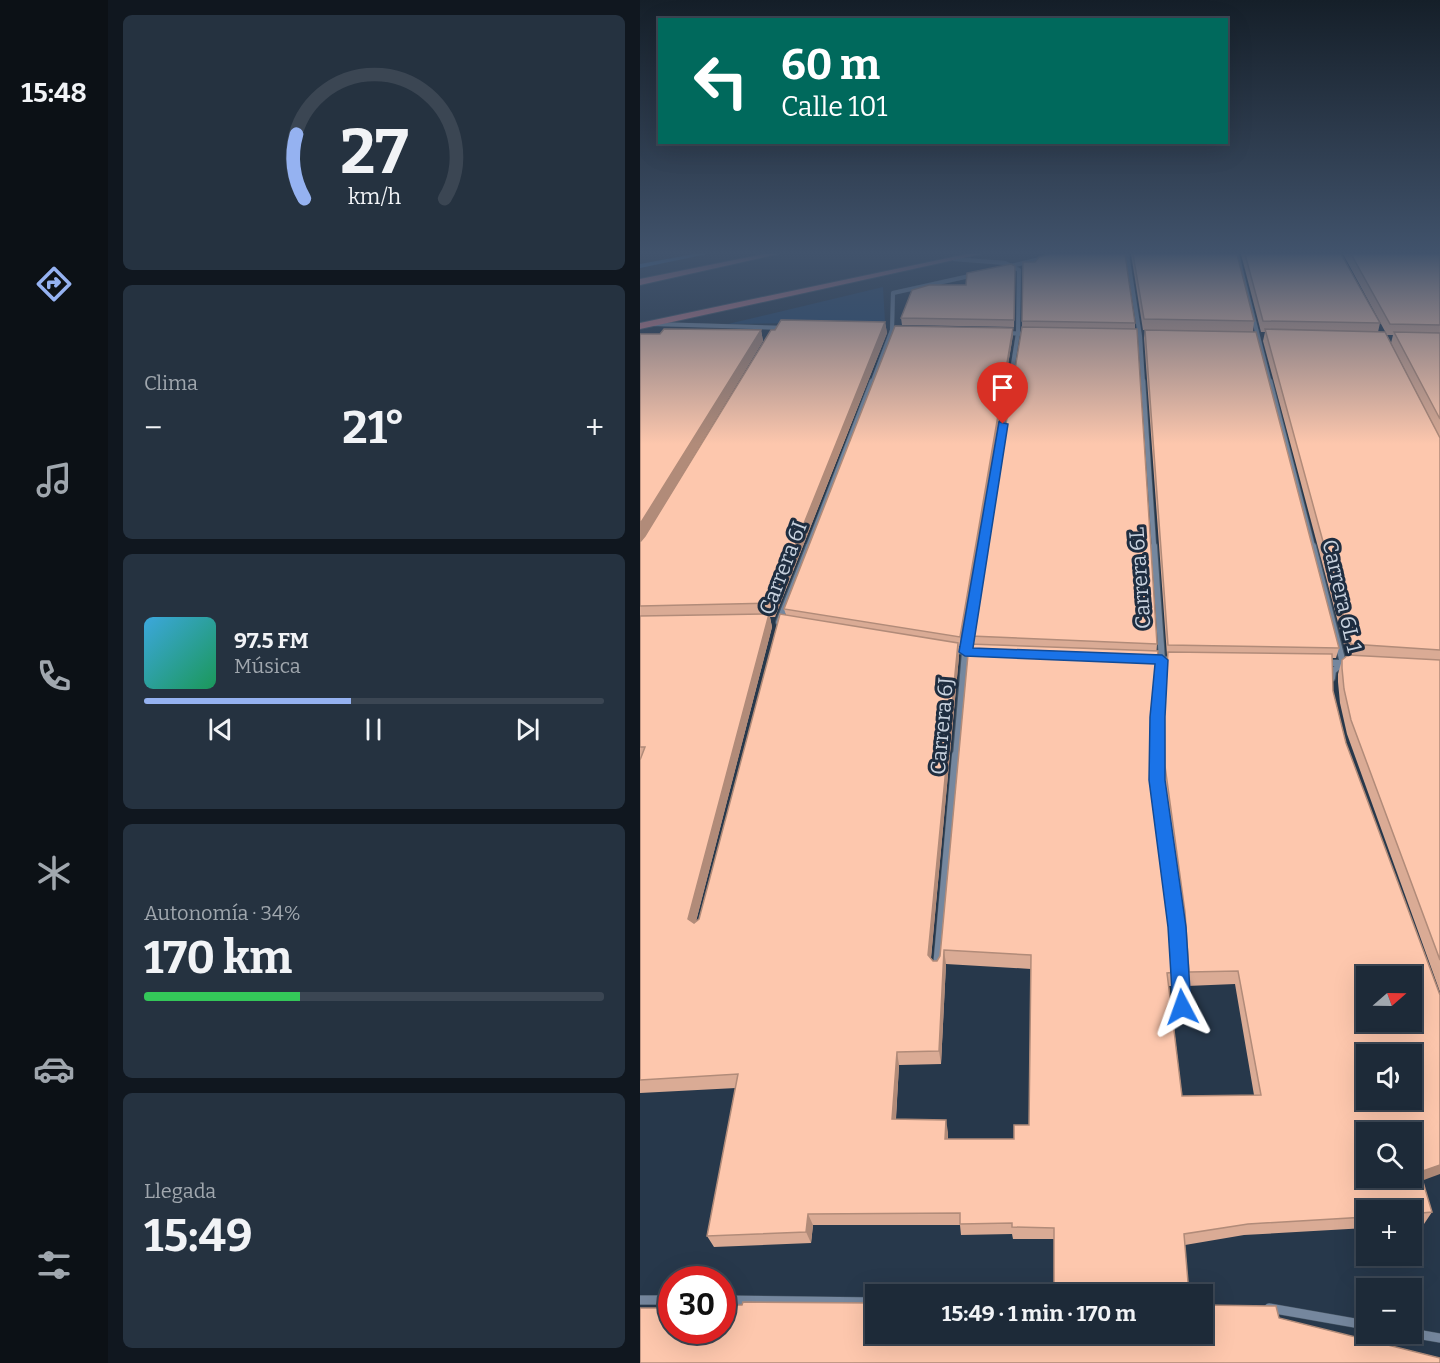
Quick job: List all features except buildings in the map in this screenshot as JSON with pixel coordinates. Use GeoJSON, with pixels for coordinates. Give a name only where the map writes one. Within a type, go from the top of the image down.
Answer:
{"type":"FeatureCollection","features":[{"type":"Feature","properties":{"kind":"highway"},"geometry":{"type":"LineString","coordinates":[[645,325],[680,318]]}},
{"type":"Feature","properties":{"kind":"street","name":"Carrera 6I"},"geometry":{"type":"LineString","coordinates":[[776,633],[892,330],[892,318]]}},
{"type":"Feature","properties":{"kind":"street","name":"Carrera 6J"},"geometry":{"type":"LineString","coordinates":[[936,969],[965,652],[1018,333],[1018,318]]}},
{"type":"Feature","properties":{"kind":"street","name":"Carrera 6L"},"geometry":{"type":"LineString","coordinates":[[1137,318],[1162,660],[1157,780],[1177,927],[1182,1007]]}},
{"type":"Feature","properties":{"kind":"street","name":"Carrera 6L 1"},"geometry":{"type":"LineString","coordinates":[[1255,318],[1343,663],[1333,671],[1332,688]]}},
{"type":"Feature","properties":{"kind":"street"},"geometry":{"type":"LineString","coordinates":[[645,325],[788,328]]}},
{"type":"Feature","properties":{"kind":"street"},"geometry":{"type":"LineString","coordinates":[[771,337],[777,327]]}},
{"type":"Feature","properties":{"kind":"street"},"geometry":{"type":"LineString","coordinates":[[881,330],[904,330]]}},
{"type":"Feature","properties":{"kind":"street"},"geometry":{"type":"LineString","coordinates":[[995,333],[1029,334]]}},
{"type":"Feature","properties":{"kind":"street"},"geometry":{"type":"LineString","coordinates":[[1129,335],[1151,336]]}},
{"type":"Feature","properties":{"kind":"street"},"geometry":{"type":"LineString","coordinates":[[1250,338],[1261,338]]}},
{"type":"Feature","properties":{"kind":"street"},"geometry":{"type":"LineString","coordinates":[[768,622],[791,624]]}},
{"type":"Feature","properties":{"kind":"street"},"geometry":{"type":"LineString","coordinates":[[942,648],[988,653]]}},
{"type":"Feature","properties":{"kind":"street"},"geometry":{"type":"LineString","coordinates":[[1139,659],[1184,660]]}},
{"type":"Feature","properties":{"kind":"street"},"geometry":{"type":"LineString","coordinates":[[1321,663],[1354,664]]}},
{"type":"Feature","properties":{"kind":"street"},"geometry":{"type":"LineString","coordinates":[[640,1300],[658,1300]]}},
{"type":"Feature","properties":{"kind":"street"},"geometry":{"type":"LineString","coordinates":[[736,1300],[865,1302]]}},
{"type":"Feature","properties":{"kind":"street"},"geometry":{"type":"LineString","coordinates":[[1260,1308],[1356,1323]]}},
{"type":"Feature","properties":{"kind":"street"},"geometry":{"type":"LineString","coordinates":[[1422,1335],[1440,1338]]}},
{"type":"Feature","properties":{"kind":"shaded area"},"geometry":{"type":"Polygon","coordinates":[[[755,318],[885,318],[885,322],[728,324],[755,318]]]}},
{"type":"Feature","properties":{"kind":"route"},"geometry":{"type":"LineString","coordinates":[[1003,424],[965,652],[1162,660],[1157,780],[1177,927],[1182,1007]]}}]}
